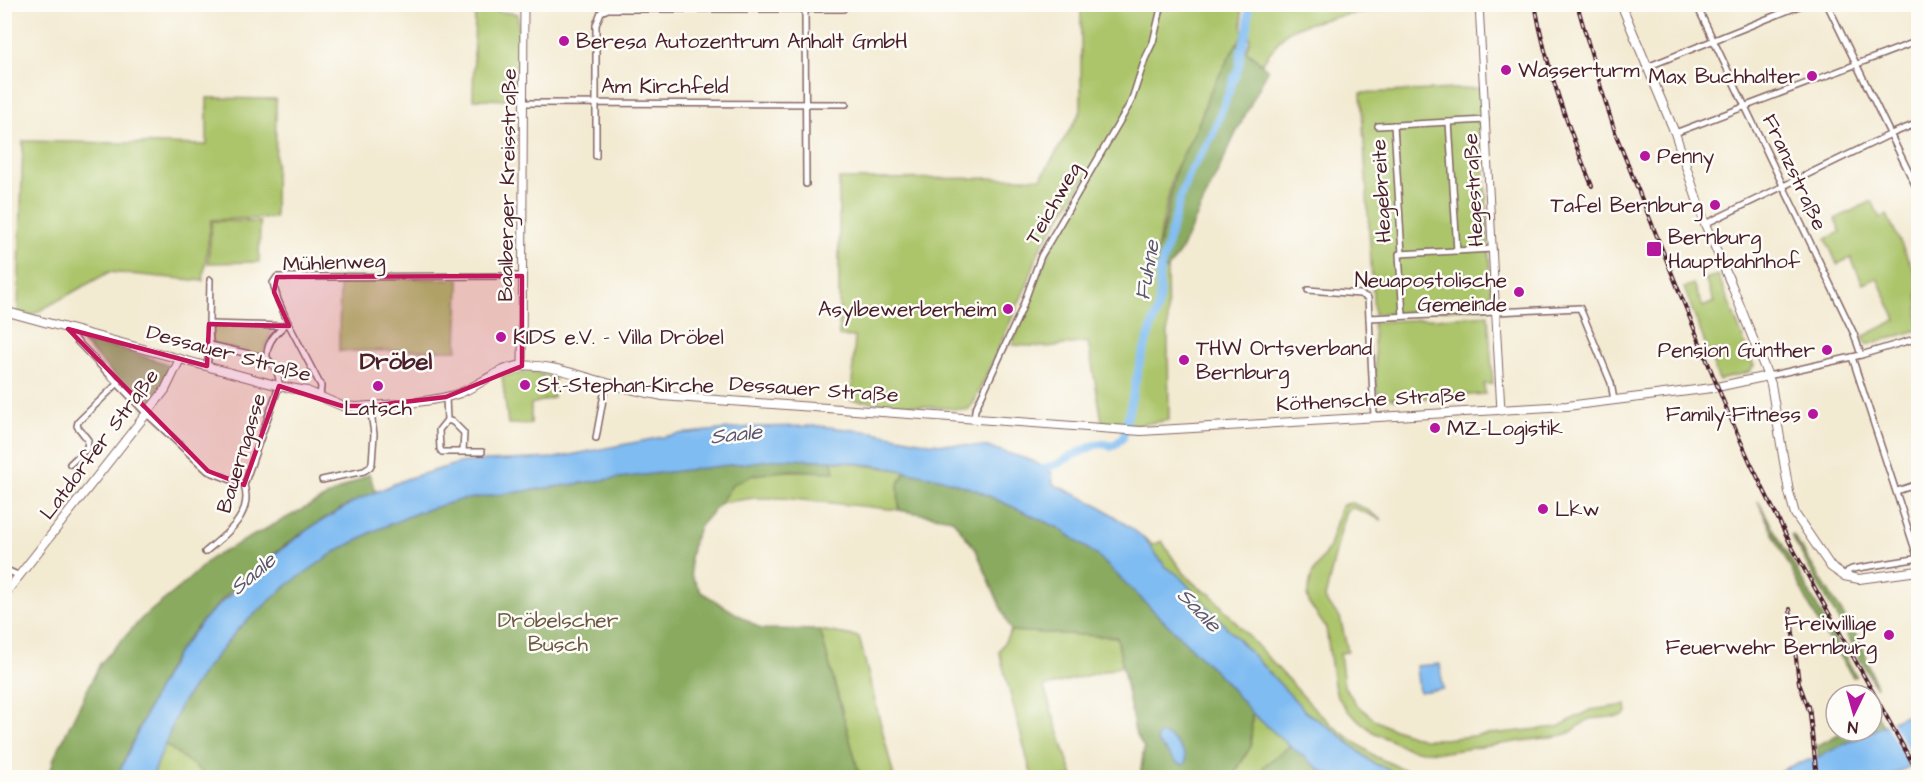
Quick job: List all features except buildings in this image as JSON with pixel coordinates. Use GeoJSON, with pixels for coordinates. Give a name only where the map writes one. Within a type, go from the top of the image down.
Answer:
{"type":"FeatureCollection","features":[{"type":"Feature","properties":{"kind":"main road"},"geometry":{"type":"LineString","coordinates":[[1621,4],[1675,133],[1705,224],[1768,376],[1773,391],[1791,505],[1831,567],[1844,576],[1859,579],[1918,571]]}},
{"type":"Feature","properties":{"kind":"main road","name":"Dessauer Straße"},"geometry":{"type":"LineString","coordinates":[[5,311],[279,386],[307,391],[342,406],[370,406],[446,397],[461,393],[503,370],[522,366],[555,369],[662,396],[974,419]]}},
{"type":"Feature","properties":{"kind":"main road","name":"Latdorfer Straße"},"geometry":{"type":"LineString","coordinates":[[4,595],[165,390],[180,359]]}},
{"type":"Feature","properties":{"kind":"main road","name":"Köthensche Straße"},"geometry":{"type":"LineString","coordinates":[[974,419],[1134,431],[1374,416],[1501,411],[1712,388],[1768,376]]}},
{"type":"Feature","properties":{"kind":"street","name":"Baalberger Kreisstraße"},"geometry":{"type":"LineString","coordinates":[[522,366],[524,4]]}},
{"type":"Feature","properties":{"kind":"street","name":"Teichweg"},"geometry":{"type":"LineString","coordinates":[[974,419],[975,410],[1026,300],[1041,256],[1131,102],[1153,42],[1162,4]]}},
{"type":"Feature","properties":{"kind":"street","name":"Hegestraße"},"geometry":{"type":"LineString","coordinates":[[1479,4],[1501,411]]}},
{"type":"Feature","properties":{"kind":"street","name":"Franzstraße"},"geometry":{"type":"LineString","coordinates":[[1696,4],[1854,334],[1861,355]]}},
{"type":"Feature","properties":{"kind":"street"},"geometry":{"type":"LineString","coordinates":[[1647,67],[1804,4]]}},
{"type":"Feature","properties":{"kind":"street"},"geometry":{"type":"LineString","coordinates":[[1827,4],[1918,191]]}},
{"type":"Feature","properties":{"kind":"street"},"geometry":{"type":"LineString","coordinates":[[596,156],[596,25],[601,12],[608,9],[843,9]]}},
{"type":"Feature","properties":{"kind":"street"},"geometry":{"type":"LineString","coordinates":[[805,9],[806,184]]}},
{"type":"Feature","properties":{"kind":"street"},"geometry":{"type":"LineString","coordinates":[[1675,133],[1918,41]]}},
{"type":"Feature","properties":{"kind":"street","name":"Am Kirchfeld"},"geometry":{"type":"LineString","coordinates":[[524,103],[846,104]]}},
{"type":"Feature","properties":{"kind":"street","name":"Hegebreite"},"geometry":{"type":"LineString","coordinates":[[1378,126],[1486,120]]}},
{"type":"Feature","properties":{"kind":"street"},"geometry":{"type":"LineString","coordinates":[[1449,122],[1457,251]]}},
{"type":"Feature","properties":{"kind":"street"},"geometry":{"type":"LineString","coordinates":[[1705,224],[1918,123]]}},
{"type":"Feature","properties":{"kind":"street","name":"Hegebreite"},"geometry":{"type":"LineString","coordinates":[[1394,125],[1402,254]]}},
{"type":"Feature","properties":{"kind":"street","name":"Hegebreite"},"geometry":{"type":"LineString","coordinates":[[1402,316],[1399,254],[1493,249]]}},
{"type":"Feature","properties":{"kind":"street","name":"Mühlenweg"},"geometry":{"type":"LineString","coordinates":[[320,396],[321,386],[286,324],[274,292],[273,283],[277,277],[522,276]]}},
{"type":"Feature","properties":{"kind":"street"},"geometry":{"type":"LineString","coordinates":[[207,366],[210,345],[210,280]]}},
{"type":"Feature","properties":{"kind":"street"},"geometry":{"type":"LineString","coordinates":[[1308,290],[1366,296],[1369,302],[1374,416]]}},
{"type":"Feature","properties":{"kind":"street"},"geometry":{"type":"LineString","coordinates":[[1369,318],[1580,308],[1611,383],[1614,400]]}},
{"type":"Feature","properties":{"kind":"street"},"geometry":{"type":"LineString","coordinates":[[209,324],[286,324]]}},
{"type":"Feature","properties":{"kind":"street"},"geometry":{"type":"LineString","coordinates":[[267,358],[267,350],[274,335],[286,324]]}},
{"type":"Feature","properties":{"kind":"street"},"geometry":{"type":"LineString","coordinates":[[68,329],[147,414],[208,471],[244,485]]}},
{"type":"Feature","properties":{"kind":"street"},"geometry":{"type":"LineString","coordinates":[[1768,376],[1861,355],[1918,338]]}},
{"type":"Feature","properties":{"kind":"street"},"geometry":{"type":"LineString","coordinates":[[210,345],[267,358],[276,368],[279,386]]}},
{"type":"Feature","properties":{"kind":"street"},"geometry":{"type":"LineString","coordinates":[[1844,576],[1852,569],[1914,559],[1917,554],[1852,357]]}},
{"type":"Feature","properties":{"kind":"street"},"geometry":{"type":"LineString","coordinates":[[70,464],[87,448],[88,440],[77,426],[78,422],[118,383]]}},
{"type":"Feature","properties":{"kind":"street"},"geometry":{"type":"LineString","coordinates":[[596,438],[606,383]]}},
{"type":"Feature","properties":{"kind":"street","name":"Bauerngasse"},"geometry":{"type":"LineString","coordinates":[[205,552],[235,527],[246,502],[244,485],[279,386]]}},
{"type":"Feature","properties":{"kind":"street"},"geometry":{"type":"LineString","coordinates":[[446,397],[447,420],[439,430],[439,446],[442,452],[482,452]]}},
{"type":"Feature","properties":{"kind":"street"},"geometry":{"type":"LineString","coordinates":[[322,480],[370,468],[374,434],[370,406]]}},
{"type":"Feature","properties":{"kind":"street"},"geometry":{"type":"LineString","coordinates":[[447,420],[453,422],[464,433],[463,451]]}},
{"type":"Feature","properties":{"kind":"street"},"geometry":{"type":"LineString","coordinates":[[1897,491],[1918,484]]}},
{"type":"Feature","properties":{"kind":"street"},"geometry":{"type":"LineString","coordinates":[[4,569],[20,576]]}},
{"type":"Feature","properties":{"kind":"highlighted area"},"geometry":{"type":"Polygon","coordinates":[[[522,276],[522,366],[446,397],[370,406],[342,406],[279,386],[244,485],[208,471],[68,329],[207,366],[209,324],[289,326],[274,292],[277,277],[522,276]]]}},
{"type":"Feature","properties":{"kind":"green space"},"geometry":{"type":"Polygon","coordinates":[[[1247,4],[1411,5],[1325,19],[1294,29],[1285,34],[1262,63],[1246,50],[1250,41],[1247,4]]]}},
{"type":"Feature","properties":{"kind":"green space"},"geometry":{"type":"Polygon","coordinates":[[[1081,5],[1241,5],[1243,34],[1209,94],[1198,125],[1173,175],[1154,263],[1167,270],[1169,420],[1138,425],[1102,421],[1088,342],[1047,347],[1012,345],[1047,256],[1091,177],[1085,179],[1040,248],[1027,285],[974,402],[968,410],[851,400],[855,337],[839,336],[839,179],[1041,178],[1081,111],[1081,5]]]}},
{"type":"Feature","properties":{"kind":"green space"},"geometry":{"type":"Polygon","coordinates":[[[475,9],[518,14],[519,100],[473,99],[475,9]]]}},
{"type":"Feature","properties":{"kind":"green space"},"geometry":{"type":"Polygon","coordinates":[[[1237,43],[1268,70],[1180,252],[1167,270],[1154,263],[1176,169],[1198,125],[1209,94],[1237,43]]]}},
{"type":"Feature","properties":{"kind":"green space"},"geometry":{"type":"Polygon","coordinates":[[[1480,88],[1492,307],[1374,314],[1361,93],[1480,88]]]}},
{"type":"Feature","properties":{"kind":"green space"},"geometry":{"type":"Polygon","coordinates":[[[207,98],[276,99],[275,218],[211,220],[203,281],[109,272],[32,315],[18,313],[23,141],[207,145],[207,98]]]}},
{"type":"Feature","properties":{"kind":"green space"},"geometry":{"type":"Polygon","coordinates":[[[1872,201],[1880,218],[1887,215],[1918,279],[1918,330],[1866,345],[1862,337],[1896,320],[1877,278],[1863,284],[1851,258],[1837,264],[1826,239],[1841,232],[1835,219],[1872,201]]]}},
{"type":"Feature","properties":{"kind":"green space"},"geometry":{"type":"Polygon","coordinates":[[[212,221],[260,222],[259,262],[208,263],[212,221]]]}},
{"type":"Feature","properties":{"kind":"green space"},"geometry":{"type":"Polygon","coordinates":[[[1718,275],[1754,366],[1749,372],[1719,380],[1684,288],[1693,284],[1703,307],[1714,302],[1705,279],[1718,275]]]}},
{"type":"Feature","properties":{"kind":"green space"},"geometry":{"type":"Polygon","coordinates":[[[340,278],[459,279],[457,350],[339,351],[340,278]]]}},
{"type":"Feature","properties":{"kind":"green space"},"geometry":{"type":"Polygon","coordinates":[[[1488,315],[1493,384],[1484,384],[1485,394],[1394,400],[1394,398],[1385,399],[1384,393],[1377,393],[1373,325],[1375,322],[1488,315]]]}},
{"type":"Feature","properties":{"kind":"green space"},"geometry":{"type":"Polygon","coordinates":[[[214,326],[273,328],[264,356],[215,344],[211,335],[214,326]]]}},
{"type":"Feature","properties":{"kind":"green space"},"geometry":{"type":"Polygon","coordinates":[[[76,335],[165,363],[168,366],[164,383],[146,409],[76,335]]]}},
{"type":"Feature","properties":{"kind":"green space"},"geometry":{"type":"Polygon","coordinates":[[[530,372],[555,377],[553,398],[531,404],[531,424],[508,424],[502,376],[530,372]]]}},
{"type":"Feature","properties":{"kind":"green space","name":"Dröbelscher Busch"},"geometry":{"type":"Polygon","coordinates":[[[780,459],[831,460],[835,472],[790,470],[754,475],[733,484],[700,526],[694,539],[690,558],[691,575],[701,592],[761,629],[820,630],[860,777],[210,778],[165,744],[180,706],[203,672],[238,629],[286,586],[335,552],[374,531],[419,512],[460,500],[780,459]]]}},
{"type":"Feature","properties":{"kind":"green space"},"geometry":{"type":"Polygon","coordinates":[[[831,460],[906,471],[898,485],[899,510],[782,498],[754,498],[720,503],[731,486],[743,479],[768,472],[835,472],[831,460]]]}},
{"type":"Feature","properties":{"kind":"green space"},"geometry":{"type":"Polygon","coordinates":[[[906,471],[939,478],[976,490],[1059,528],[1099,557],[1224,680],[1252,713],[1251,746],[1232,777],[1140,777],[1144,748],[1135,732],[1117,637],[1011,631],[976,550],[952,519],[899,510],[898,485],[906,471]]]}},
{"type":"Feature","properties":{"kind":"green space"},"geometry":{"type":"Polygon","coordinates":[[[369,474],[376,492],[349,504],[295,538],[242,581],[197,627],[179,650],[163,678],[117,777],[44,778],[52,767],[54,758],[100,664],[142,618],[185,583],[211,558],[369,474]]]}},
{"type":"Feature","properties":{"kind":"green space"},"geometry":{"type":"Polygon","coordinates":[[[1758,501],[1856,676],[1853,677],[1822,630],[1758,501]]]}},
{"type":"Feature","properties":{"kind":"green space"},"geometry":{"type":"Polygon","coordinates":[[[1352,503],[1382,520],[1354,508],[1345,513],[1325,598],[1328,605],[1340,617],[1348,652],[1340,653],[1344,686],[1356,704],[1375,720],[1423,739],[1444,739],[1558,727],[1590,710],[1626,705],[1627,713],[1623,716],[1589,719],[1564,735],[1445,752],[1407,748],[1373,732],[1348,711],[1337,696],[1326,628],[1310,605],[1307,596],[1312,574],[1329,547],[1341,507],[1352,503]]]}},
{"type":"Feature","properties":{"kind":"green space"},"geometry":{"type":"Polygon","coordinates":[[[1791,535],[1863,646],[1873,683],[1791,535]]]}},
{"type":"Feature","properties":{"kind":"green space"},"geometry":{"type":"Polygon","coordinates":[[[1143,537],[1153,545],[1162,541],[1189,579],[1210,594],[1333,726],[1376,757],[1421,777],[1405,777],[1373,763],[1336,732],[1306,712],[1178,575],[1165,566],[1143,537]]]}},
{"type":"Feature","properties":{"kind":"green space"},"geometry":{"type":"Polygon","coordinates":[[[820,630],[859,637],[894,777],[860,777],[820,630]]]}},
{"type":"Feature","properties":{"kind":"green space"},"geometry":{"type":"Polygon","coordinates":[[[1011,631],[1117,637],[1123,666],[1044,687],[1073,777],[1032,777],[999,651],[1011,631]]]}},
{"type":"Feature","properties":{"kind":"green space"},"geometry":{"type":"Polygon","coordinates":[[[1252,713],[1290,746],[1265,765],[1257,777],[1232,778],[1251,746],[1252,713]]]}},
{"type":"Feature","properties":{"kind":"green space"},"geometry":{"type":"Polygon","coordinates":[[[1884,727],[1890,738],[1884,740],[1884,727]]]}},
{"type":"Feature","properties":{"kind":"green space"},"geometry":{"type":"Polygon","coordinates":[[[1824,742],[1871,743],[1818,757],[1817,746],[1824,742]]]}},
{"type":"Feature","properties":{"kind":"green space"},"geometry":{"type":"Polygon","coordinates":[[[165,744],[210,777],[152,778],[165,744]]]}},
{"type":"Feature","properties":{"kind":"green space"},"geometry":{"type":"Polygon","coordinates":[[[1290,746],[1334,777],[1257,778],[1265,765],[1290,746]]]}},
{"type":"Feature","properties":{"kind":"water","name":"Saale"},"geometry":{"type":"Polygon","coordinates":[[[819,426],[872,432],[930,443],[988,447],[1033,461],[1052,473],[1053,484],[1100,506],[1143,537],[1165,566],[1178,575],[1306,712],[1336,732],[1373,763],[1405,777],[1334,777],[1321,770],[1252,713],[1224,680],[1099,557],[1059,528],[976,490],[939,478],[884,467],[831,460],[780,459],[460,500],[419,512],[374,531],[335,552],[286,586],[238,629],[203,672],[180,706],[152,777],[117,777],[156,692],[178,652],[205,618],[266,561],[310,528],[357,500],[406,479],[463,462],[555,458],[678,434],[752,427],[819,426]]]}},
{"type":"Feature","properties":{"kind":"water"},"geometry":{"type":"Polygon","coordinates":[[[1440,664],[1443,689],[1419,692],[1416,666],[1440,664]]]}},
{"type":"Feature","properties":{"kind":"water"},"geometry":{"type":"Polygon","coordinates":[[[1918,709],[1918,762],[1889,777],[1769,778],[1789,767],[1818,757],[1847,743],[1884,743],[1884,725],[1918,709]]]}},
{"type":"Feature","properties":{"kind":"water"},"geometry":{"type":"Polygon","coordinates":[[[1161,734],[1170,737],[1178,745],[1184,754],[1186,763],[1183,765],[1176,762],[1157,742],[1157,737],[1161,734]]]}},
{"type":"Feature","properties":{"kind":"pier"},"geometry":{"type":"Polygon","coordinates":[[[1891,720],[1917,766],[1911,769],[1885,723],[1891,720]]]}},
{"type":"Feature","properties":{"kind":"waterway","name":"Fuhne"},"geometry":{"type":"LineString","coordinates":[[1037,476],[1042,469],[1058,464],[1095,445],[1113,446],[1123,438],[1140,362],[1158,308],[1159,275],[1182,192],[1191,170],[1212,136],[1239,66],[1248,28],[1249,4]]}},
{"type":"Feature","properties":{"kind":"railway"},"geometry":{"type":"LineString","coordinates":[[1535,4],[1545,51],[1559,97],[1592,186]]}},
{"type":"Feature","properties":{"kind":"railway"},"geometry":{"type":"LineString","coordinates":[[1577,4],[1616,135],[1750,462],[1792,547],[1918,773]]}},
{"type":"Feature","properties":{"kind":"railway"},"geometry":{"type":"LineString","coordinates":[[1790,609],[1799,683],[1810,713]]}},
{"type":"Feature","properties":{"kind":"railway"},"geometry":{"type":"LineString","coordinates":[[1809,706],[1817,778]]}},
{"type":"Feature","properties":{"kind":"place","name":"Beresa Autozentrum Anhalt GmbH"},"geometry":{"type":"Point","coordinates":[564,41]}},
{"type":"Feature","properties":{"kind":"place","name":"Wasserturm"},"geometry":{"type":"Point","coordinates":[1506,70]}},
{"type":"Feature","properties":{"kind":"place","name":"Max Buchhalter"},"geometry":{"type":"Point","coordinates":[1812,76]}},
{"type":"Feature","properties":{"kind":"place","name":"Penny"},"geometry":{"type":"Point","coordinates":[1645,156]}},
{"type":"Feature","properties":{"kind":"place","name":"Tafel Bernburg"},"geometry":{"type":"Point","coordinates":[1715,205]}},
{"type":"Feature","properties":{"kind":"place","name":"Bernburg Hauptbahnhof"},"geometry":{"type":"Point","coordinates":[1654,249]}},
{"type":"Feature","properties":{"kind":"place","name":"Neuapostolische Gemeinde"},"geometry":{"type":"Point","coordinates":[1519,292]}},
{"type":"Feature","properties":{"kind":"place","name":"Asylbewerberheim"},"geometry":{"type":"Point","coordinates":[1008,309]}},
{"type":"Feature","properties":{"kind":"place","name":"KIDS e.V. - Villa Dröbel"},"geometry":{"type":"Point","coordinates":[501,337]}},
{"type":"Feature","properties":{"kind":"place","name":"Pension Günther"},"geometry":{"type":"Point","coordinates":[1827,350]}},
{"type":"Feature","properties":{"kind":"place","name":"THW Ortsverband Bernburg"},"geometry":{"type":"Point","coordinates":[1184,360]}},
{"type":"Feature","properties":{"kind":"place","name":"St.-Stephan-Kirche"},"geometry":{"type":"Point","coordinates":[525,385]}},
{"type":"Feature","properties":{"kind":"place","name":"Latsch"},"geometry":{"type":"Point","coordinates":[378,386]}},
{"type":"Feature","properties":{"kind":"place","name":"Family-Fitness"},"geometry":{"type":"Point","coordinates":[1813,414]}},
{"type":"Feature","properties":{"kind":"place","name":"MZ-Logistik"},"geometry":{"type":"Point","coordinates":[1435,428]}},
{"type":"Feature","properties":{"kind":"place","name":"Lkw"},"geometry":{"type":"Point","coordinates":[1543,509]}},
{"type":"Feature","properties":{"kind":"place","name":"Freiwillige Feuerwehr Bernburg"},"geometry":{"type":"Point","coordinates":[1889,635]}},
{"type":"Feature","properties":{"kind":"district","name":"Dröbel"},"geometry":{"type":"Point","coordinates":[396,361]}}]}
